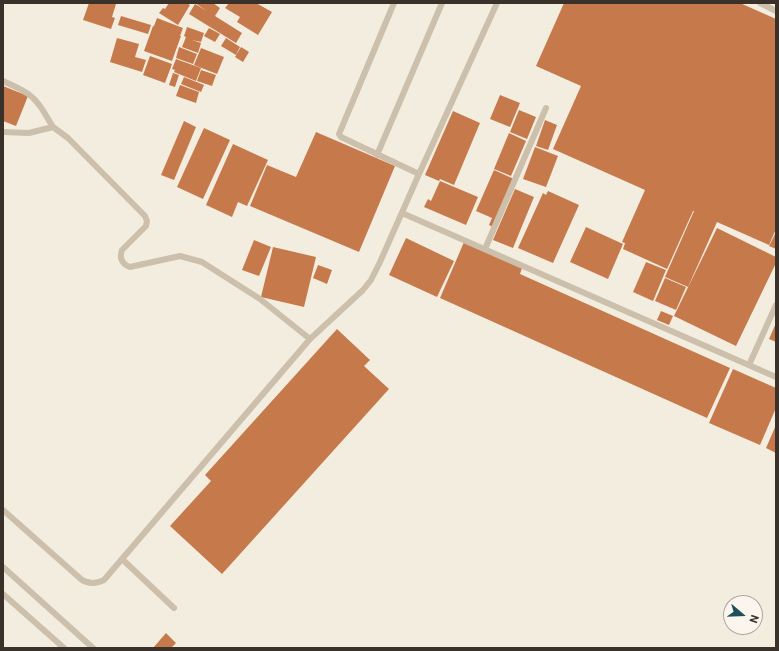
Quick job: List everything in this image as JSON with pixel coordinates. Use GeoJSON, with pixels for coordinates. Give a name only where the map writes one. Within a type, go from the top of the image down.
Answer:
{"type":"FeatureCollection","features":[{"type":"Feature","properties":{"kind":"lane"},"geometry":{"type":"LineString","coordinates":[[394,3],[339,134],[341,137],[419,174]]}},
{"type":"Feature","properties":{"kind":"lane"},"geometry":{"type":"LineString","coordinates":[[377,155],[442,3]]}},
{"type":"Feature","properties":{"kind":"lane"},"geometry":{"type":"LineString","coordinates":[[3,510],[70,571],[82,580],[89,584],[96,584],[104,580],[310,339],[363,290],[371,280],[497,3]]}},
{"type":"Feature","properties":{"kind":"lane"},"geometry":{"type":"LineString","coordinates":[[760,3],[776,11]]}},
{"type":"Feature","properties":{"kind":"lane"},"geometry":{"type":"LineString","coordinates":[[3,81],[27,92],[33,97],[53,127],[68,138],[145,216],[147,221],[146,226],[122,250],[120,254],[123,263],[130,267],[180,256],[202,262],[260,299],[310,339]]}},
{"type":"Feature","properties":{"kind":"lane"},"geometry":{"type":"LineString","coordinates":[[485,249],[546,108]]}},
{"type":"Feature","properties":{"kind":"lane"},"geometry":{"type":"LineString","coordinates":[[3,132],[29,133],[53,127]]}},
{"type":"Feature","properties":{"kind":"lane"},"geometry":{"type":"LineString","coordinates":[[402,213],[776,377]]}},
{"type":"Feature","properties":{"kind":"lane"},"geometry":{"type":"LineString","coordinates":[[749,365],[776,305]]}},
{"type":"Feature","properties":{"kind":"lane"},"geometry":{"type":"LineString","coordinates":[[122,558],[174,608]]}},
{"type":"Feature","properties":{"kind":"lane"},"geometry":{"type":"LineString","coordinates":[[3,567],[93,648]]}},
{"type":"Feature","properties":{"kind":"lane"},"geometry":{"type":"LineString","coordinates":[[3,594],[64,648]]}},
{"type":"Feature","properties":{"kind":"building"},"geometry":{"type":"Polygon","coordinates":[[[89,3],[116,4],[112,17],[115,18],[111,29],[83,20],[89,3]]]}},
{"type":"Feature","properties":{"kind":"building"},"geometry":{"type":"Polygon","coordinates":[[[169,3],[187,3],[190,5],[178,25],[159,13],[163,8],[165,9],[169,3]]]}},
{"type":"Feature","properties":{"kind":"building"},"geometry":{"type":"Polygon","coordinates":[[[195,3],[213,3],[220,8],[215,16],[242,33],[236,43],[189,14],[195,4],[207,11],[195,3]]]}},
{"type":"Feature","properties":{"kind":"building"},"geometry":{"type":"Polygon","coordinates":[[[229,3],[256,3],[272,12],[258,35],[237,22],[240,17],[225,8],[229,3]]]}},
{"type":"Feature","properties":{"kind":"building"},"geometry":{"type":"Polygon","coordinates":[[[564,3],[740,3],[776,19],[776,229],[769,245],[717,222],[688,287],[665,277],[694,211],[667,269],[623,249],[625,243],[622,242],[645,190],[553,149],[581,86],[536,66],[564,3]]]}},
{"type":"Feature","properties":{"kind":"building"},"geometry":{"type":"Polygon","coordinates":[[[121,16],[151,25],[148,34],[118,25],[121,16]]]}},
{"type":"Feature","properties":{"kind":"building"},"geometry":{"type":"Polygon","coordinates":[[[157,18],[183,28],[172,61],[144,51],[157,18]]]}},
{"type":"Feature","properties":{"kind":"building"},"geometry":{"type":"Polygon","coordinates":[[[187,27],[204,33],[201,42],[192,40],[201,43],[198,53],[182,47],[186,37],[184,36],[187,27]]]}},
{"type":"Feature","properties":{"kind":"building"},"geometry":{"type":"Polygon","coordinates":[[[209,28],[220,34],[215,42],[204,36],[209,28]]]}},
{"type":"Feature","properties":{"kind":"building"},"geometry":{"type":"Polygon","coordinates":[[[117,38],[139,44],[135,57],[146,60],[142,72],[110,62],[117,38]]]}},
{"type":"Feature","properties":{"kind":"building"},"geometry":{"type":"Polygon","coordinates":[[[226,38],[240,47],[236,55],[221,46],[226,38]]]}},
{"type":"Feature","properties":{"kind":"building"},"geometry":{"type":"Polygon","coordinates":[[[179,47],[197,54],[193,64],[176,58],[179,47]]]}},
{"type":"Feature","properties":{"kind":"building"},"geometry":{"type":"Polygon","coordinates":[[[241,47],[249,52],[243,62],[235,57],[241,47]]]}},
{"type":"Feature","properties":{"kind":"building"},"geometry":{"type":"Polygon","coordinates":[[[201,48],[224,57],[217,74],[194,65],[201,48]]]}},
{"type":"Feature","properties":{"kind":"building"},"geometry":{"type":"Polygon","coordinates":[[[150,56],[172,64],[165,83],[143,75],[150,56]]]}},
{"type":"Feature","properties":{"kind":"building"},"geometry":{"type":"Polygon","coordinates":[[[176,59],[201,68],[196,81],[174,72],[175,70],[172,69],[176,59]]]}},
{"type":"Feature","properties":{"kind":"building"},"geometry":{"type":"Polygon","coordinates":[[[201,70],[216,75],[212,86],[197,81],[201,70]]]}},
{"type":"Feature","properties":{"kind":"building"},"geometry":{"type":"Polygon","coordinates":[[[173,73],[179,75],[175,87],[169,85],[173,73]]]}},
{"type":"Feature","properties":{"kind":"building"},"geometry":{"type":"Polygon","coordinates":[[[184,77],[204,85],[201,92],[181,84],[184,77]]]}},
{"type":"Feature","properties":{"kind":"building"},"geometry":{"type":"Polygon","coordinates":[[[180,85],[199,92],[196,103],[176,96],[180,85]]]}},
{"type":"Feature","properties":{"kind":"building"},"geometry":{"type":"Polygon","coordinates":[[[3,86],[28,96],[16,126],[3,121],[3,86]]]}},
{"type":"Feature","properties":{"kind":"building"},"geometry":{"type":"Polygon","coordinates":[[[500,95],[520,103],[510,127],[490,119],[500,95]]]}},
{"type":"Feature","properties":{"kind":"building"},"geometry":{"type":"Polygon","coordinates":[[[519,110],[536,117],[527,139],[510,132],[519,110]]]}},
{"type":"Feature","properties":{"kind":"building"},"geometry":{"type":"Polygon","coordinates":[[[453,111],[480,123],[454,185],[425,175],[453,111]]]}},
{"type":"Feature","properties":{"kind":"building"},"geometry":{"type":"Polygon","coordinates":[[[545,120],[557,125],[548,150],[536,146],[545,120]]]}},
{"type":"Feature","properties":{"kind":"building"},"geometry":{"type":"Polygon","coordinates":[[[184,121],[196,127],[174,180],[161,175],[184,121]]]}},
{"type":"Feature","properties":{"kind":"building"},"geometry":{"type":"Polygon","coordinates":[[[204,128],[230,140],[203,199],[177,187],[204,128]]]}},
{"type":"Feature","properties":{"kind":"building"},"geometry":{"type":"Polygon","coordinates":[[[316,132],[395,166],[359,252],[250,206],[267,165],[296,177],[316,132]]]}},
{"type":"Feature","properties":{"kind":"building"},"geometry":{"type":"Polygon","coordinates":[[[509,133],[526,141],[511,176],[494,169],[509,133]]]}},
{"type":"Feature","properties":{"kind":"building"},"geometry":{"type":"Polygon","coordinates":[[[233,144],[268,160],[247,206],[238,202],[232,217],[206,205],[233,144]]]}},
{"type":"Feature","properties":{"kind":"building"},"geometry":{"type":"Polygon","coordinates":[[[535,147],[558,156],[546,187],[523,179],[535,147]]]}},
{"type":"Feature","properties":{"kind":"building"},"geometry":{"type":"Polygon","coordinates":[[[494,170],[514,179],[493,227],[489,225],[492,218],[476,211],[494,170]]]}},
{"type":"Feature","properties":{"kind":"building"},"geometry":{"type":"Polygon","coordinates":[[[440,181],[478,197],[466,225],[424,207],[428,199],[431,201],[440,181]]]}},
{"type":"Feature","properties":{"kind":"building"},"geometry":{"type":"Polygon","coordinates":[[[515,189],[534,197],[513,248],[493,240],[515,189]]]}},
{"type":"Feature","properties":{"kind":"building"},"geometry":{"type":"Polygon","coordinates":[[[548,191],[579,205],[553,263],[518,248],[543,193],[546,195],[548,191]]]}},
{"type":"Feature","properties":{"kind":"building"},"geometry":{"type":"Polygon","coordinates":[[[586,227],[623,244],[608,279],[570,262],[586,227]]]}},
{"type":"Feature","properties":{"kind":"building"},"geometry":{"type":"Polygon","coordinates":[[[717,228],[776,257],[776,263],[736,346],[674,316],[717,228]]]}},
{"type":"Feature","properties":{"kind":"building"},"geometry":{"type":"Polygon","coordinates":[[[776,232],[776,249],[769,246],[776,232]]]}},
{"type":"Feature","properties":{"kind":"building"},"geometry":{"type":"Polygon","coordinates":[[[406,238],[454,261],[437,297],[389,275],[406,238]]]}},
{"type":"Feature","properties":{"kind":"building"},"geometry":{"type":"Polygon","coordinates":[[[254,240],[271,247],[259,276],[242,270],[254,240]]]}},
{"type":"Feature","properties":{"kind":"building"},"geometry":{"type":"Polygon","coordinates":[[[464,242],[522,268],[520,274],[730,368],[707,418],[440,298],[464,242]]]}},
{"type":"Feature","properties":{"kind":"building"},"geometry":{"type":"Polygon","coordinates":[[[273,247],[316,257],[304,307],[261,297],[273,247]]]}},
{"type":"Feature","properties":{"kind":"building"},"geometry":{"type":"Polygon","coordinates":[[[646,262],[666,270],[653,301],[633,292],[646,262]]]}},
{"type":"Feature","properties":{"kind":"building"},"geometry":{"type":"Polygon","coordinates":[[[318,265],[332,270],[327,284],[313,278],[318,265]]]}},
{"type":"Feature","properties":{"kind":"building"},"geometry":{"type":"Polygon","coordinates":[[[665,278],[686,287],[676,310],[655,301],[665,278]]]}},
{"type":"Feature","properties":{"kind":"building"},"geometry":{"type":"Polygon","coordinates":[[[661,311],[673,316],[669,325],[657,320],[661,311]]]}},
{"type":"Feature","properties":{"kind":"building"},"geometry":{"type":"Polygon","coordinates":[[[776,323],[776,342],[769,339],[776,323]]]}},
{"type":"Feature","properties":{"kind":"building"},"geometry":{"type":"Polygon","coordinates":[[[337,329],[370,360],[364,366],[389,389],[222,574],[170,526],[211,481],[205,475],[337,329]]]}},
{"type":"Feature","properties":{"kind":"building"},"geometry":{"type":"Polygon","coordinates":[[[733,369],[776,388],[776,408],[760,445],[709,423],[733,369]]]}},
{"type":"Feature","properties":{"kind":"building"},"geometry":{"type":"Polygon","coordinates":[[[776,425],[776,453],[766,448],[776,425]]]}},
{"type":"Feature","properties":{"kind":"building"},"geometry":{"type":"Polygon","coordinates":[[[166,633],[176,643],[171,648],[153,648],[166,633]]]}}]}
